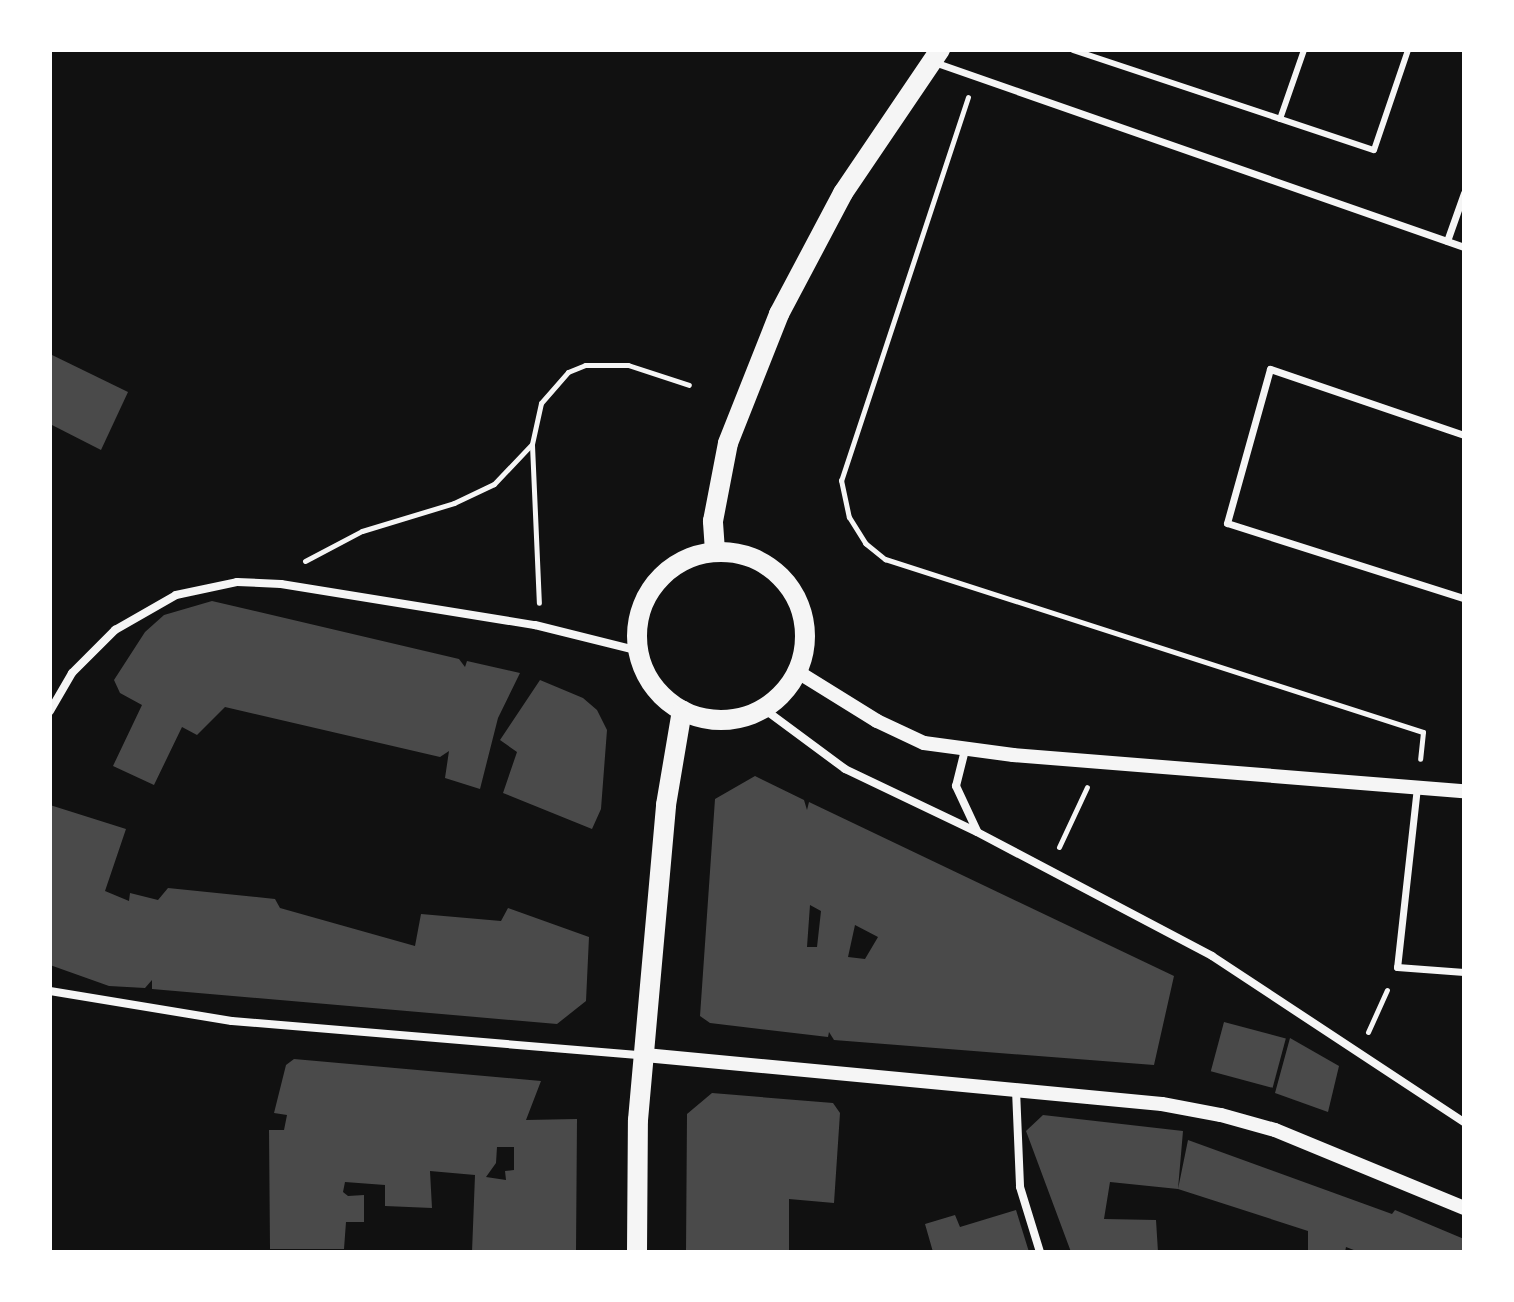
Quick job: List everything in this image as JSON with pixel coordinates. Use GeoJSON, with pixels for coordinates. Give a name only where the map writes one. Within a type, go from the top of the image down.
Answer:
{"type":"FeatureCollection","features":[{"type":"Feature","properties":{"kind":"main road"},"geometry":{"type":"LineString","coordinates":[[715,551],[719,480],[757,363],[843,193],[936,56]]}},
{"type":"Feature","properties":{"kind":"main road"},"geometry":{"type":"LineString","coordinates":[[715,551],[764,563],[783,578],[804,623],[798,672],[764,709],[716,720],[682,710],[660,693],[639,651],[637,628],[655,584],[692,557],[715,551]]}},
{"type":"Feature","properties":{"kind":"main road"},"geometry":{"type":"LineString","coordinates":[[637,1252],[638,1120],[666,805],[682,710]]}},
{"type":"Feature","properties":{"kind":"street"},"geometry":{"type":"LineString","coordinates":[[936,56],[975,77],[1464,247]]}},
{"type":"Feature","properties":{"kind":"street"},"geometry":{"type":"LineString","coordinates":[[1447,241],[1464,193]]}},
{"type":"Feature","properties":{"kind":"street"},"geometry":{"type":"LineString","coordinates":[[1464,435],[1270,369],[1227,523],[1464,598]]}},
{"type":"Feature","properties":{"kind":"street"},"geometry":{"type":"LineString","coordinates":[[50,711],[72,673],[125,623],[176,595],[237,582],[281,584],[535,625],[639,651]]}},
{"type":"Feature","properties":{"kind":"street"},"geometry":{"type":"LineString","coordinates":[[798,672],[924,743],[965,750],[1099,762],[1464,791]]}},
{"type":"Feature","properties":{"kind":"street"},"geometry":{"type":"LineString","coordinates":[[764,709],[845,769],[977,832],[1212,956],[1357,1056],[1464,1122]]}},
{"type":"Feature","properties":{"kind":"street"},"geometry":{"type":"LineString","coordinates":[[965,750],[956,786],[977,832]]}},
{"type":"Feature","properties":{"kind":"street"},"geometry":{"type":"LineString","coordinates":[[1417,787],[1397,967],[1464,972]]}},
{"type":"Feature","properties":{"kind":"street"},"geometry":{"type":"LineString","coordinates":[[50,991],[232,1021],[1016,1090],[1221,1115],[1275,1130],[1464,1208]]}},
{"type":"Feature","properties":{"kind":"street"},"geometry":{"type":"LineString","coordinates":[[1016,1090],[1020,1187],[1040,1252]]}},
{"type":"Feature","properties":{"kind":"lane"},"geometry":{"type":"LineString","coordinates":[[1073,50],[1374,150],[1408,50]]}},
{"type":"Feature","properties":{"kind":"lane"},"geometry":{"type":"LineString","coordinates":[[1280,119],[1304,50]]}},
{"type":"Feature","properties":{"kind":"path"},"geometry":{"type":"LineString","coordinates":[[975,77],[841,480],[849,517],[865,543],[885,559],[1423,732],[1417,787]]}},
{"type":"Feature","properties":{"kind":"path"},"geometry":{"type":"LineString","coordinates":[[539,604],[532,444],[541,403],[554,384],[585,365],[628,365],[689,385]]}},
{"type":"Feature","properties":{"kind":"path"},"geometry":{"type":"LineString","coordinates":[[304,562],[362,531],[475,495],[508,473],[532,444]]}},
{"type":"Feature","properties":{"kind":"path"},"geometry":{"type":"LineString","coordinates":[[1048,869],[1099,762]]}},
{"type":"Feature","properties":{"kind":"path"},"geometry":{"type":"LineString","coordinates":[[1357,1056],[1397,967]]}},
{"type":"Feature","properties":{"kind":"building"},"geometry":{"type":"Polygon","coordinates":[[[50,354],[128,392],[101,450],[50,424],[50,354]]]}},
{"type":"Feature","properties":{"kind":"building"},"geometry":{"type":"Polygon","coordinates":[[[212,601],[459,659],[465,667],[467,661],[520,673],[498,718],[480,789],[445,778],[449,751],[440,757],[225,707],[197,735],[182,727],[154,785],[113,766],[142,705],[120,693],[114,680],[145,632],[164,615],[212,601]]]}},
{"type":"Feature","properties":{"kind":"building"},"geometry":{"type":"Polygon","coordinates":[[[540,680],[583,698],[597,710],[607,730],[601,809],[592,829],[503,793],[517,752],[500,740],[540,680]]]}},
{"type":"Feature","properties":{"kind":"building"},"geometry":{"type":"Polygon","coordinates":[[[755,776],[804,800],[807,810],[809,802],[1174,976],[1154,1065],[834,1040],[829,1032],[828,1037],[710,1023],[700,1016],[715,799],[755,776]],[[810,905],[807,947],[817,947],[821,911],[810,905]],[[855,925],[848,957],[865,959],[878,937],[855,925]]]}},
{"type":"Feature","properties":{"kind":"building"},"geometry":{"type":"Polygon","coordinates":[[[50,805],[126,829],[105,891],[129,901],[130,893],[158,900],[168,888],[275,899],[280,908],[415,946],[421,914],[501,921],[508,908],[589,937],[586,1001],[557,1024],[152,989],[152,980],[145,988],[109,986],[50,965],[50,805]]]}},
{"type":"Feature","properties":{"kind":"building"},"geometry":{"type":"Polygon","coordinates":[[[1224,1022],[1286,1039],[1273,1088],[1211,1071],[1224,1022]]]}},
{"type":"Feature","properties":{"kind":"building"},"geometry":{"type":"Polygon","coordinates":[[[1290,1038],[1339,1066],[1328,1112],[1275,1093],[1290,1038]]]}},
{"type":"Feature","properties":{"kind":"building"},"geometry":{"type":"Polygon","coordinates":[[[294,1059],[541,1081],[526,1120],[577,1119],[576,1252],[472,1252],[475,1175],[430,1171],[432,1208],[385,1206],[385,1185],[345,1182],[343,1192],[348,1196],[364,1195],[364,1222],[346,1222],[344,1249],[270,1249],[269,1130],[284,1130],[287,1115],[274,1113],[286,1065],[294,1059]],[[497,1147],[496,1163],[486,1177],[506,1180],[505,1171],[514,1170],[514,1147],[497,1147]]]}},
{"type":"Feature","properties":{"kind":"building"},"geometry":{"type":"Polygon","coordinates":[[[712,1093],[833,1103],[840,1113],[834,1203],[789,1199],[789,1252],[686,1252],[687,1114],[712,1093]]]}},
{"type":"Feature","properties":{"kind":"building"},"geometry":{"type":"Polygon","coordinates":[[[1043,1115],[1183,1131],[1178,1189],[1110,1182],[1104,1219],[1156,1220],[1158,1252],[1071,1252],[1026,1131],[1043,1115]]]}},
{"type":"Feature","properties":{"kind":"building"},"geometry":{"type":"Polygon","coordinates":[[[1188,1140],[1392,1214],[1395,1210],[1464,1239],[1464,1252],[1359,1252],[1346,1247],[1345,1252],[1308,1252],[1308,1231],[1178,1189],[1188,1140]]]}},
{"type":"Feature","properties":{"kind":"building"},"geometry":{"type":"Polygon","coordinates":[[[1016,1210],[1029,1252],[933,1252],[925,1224],[955,1215],[960,1227],[1016,1210]]]}}]}
